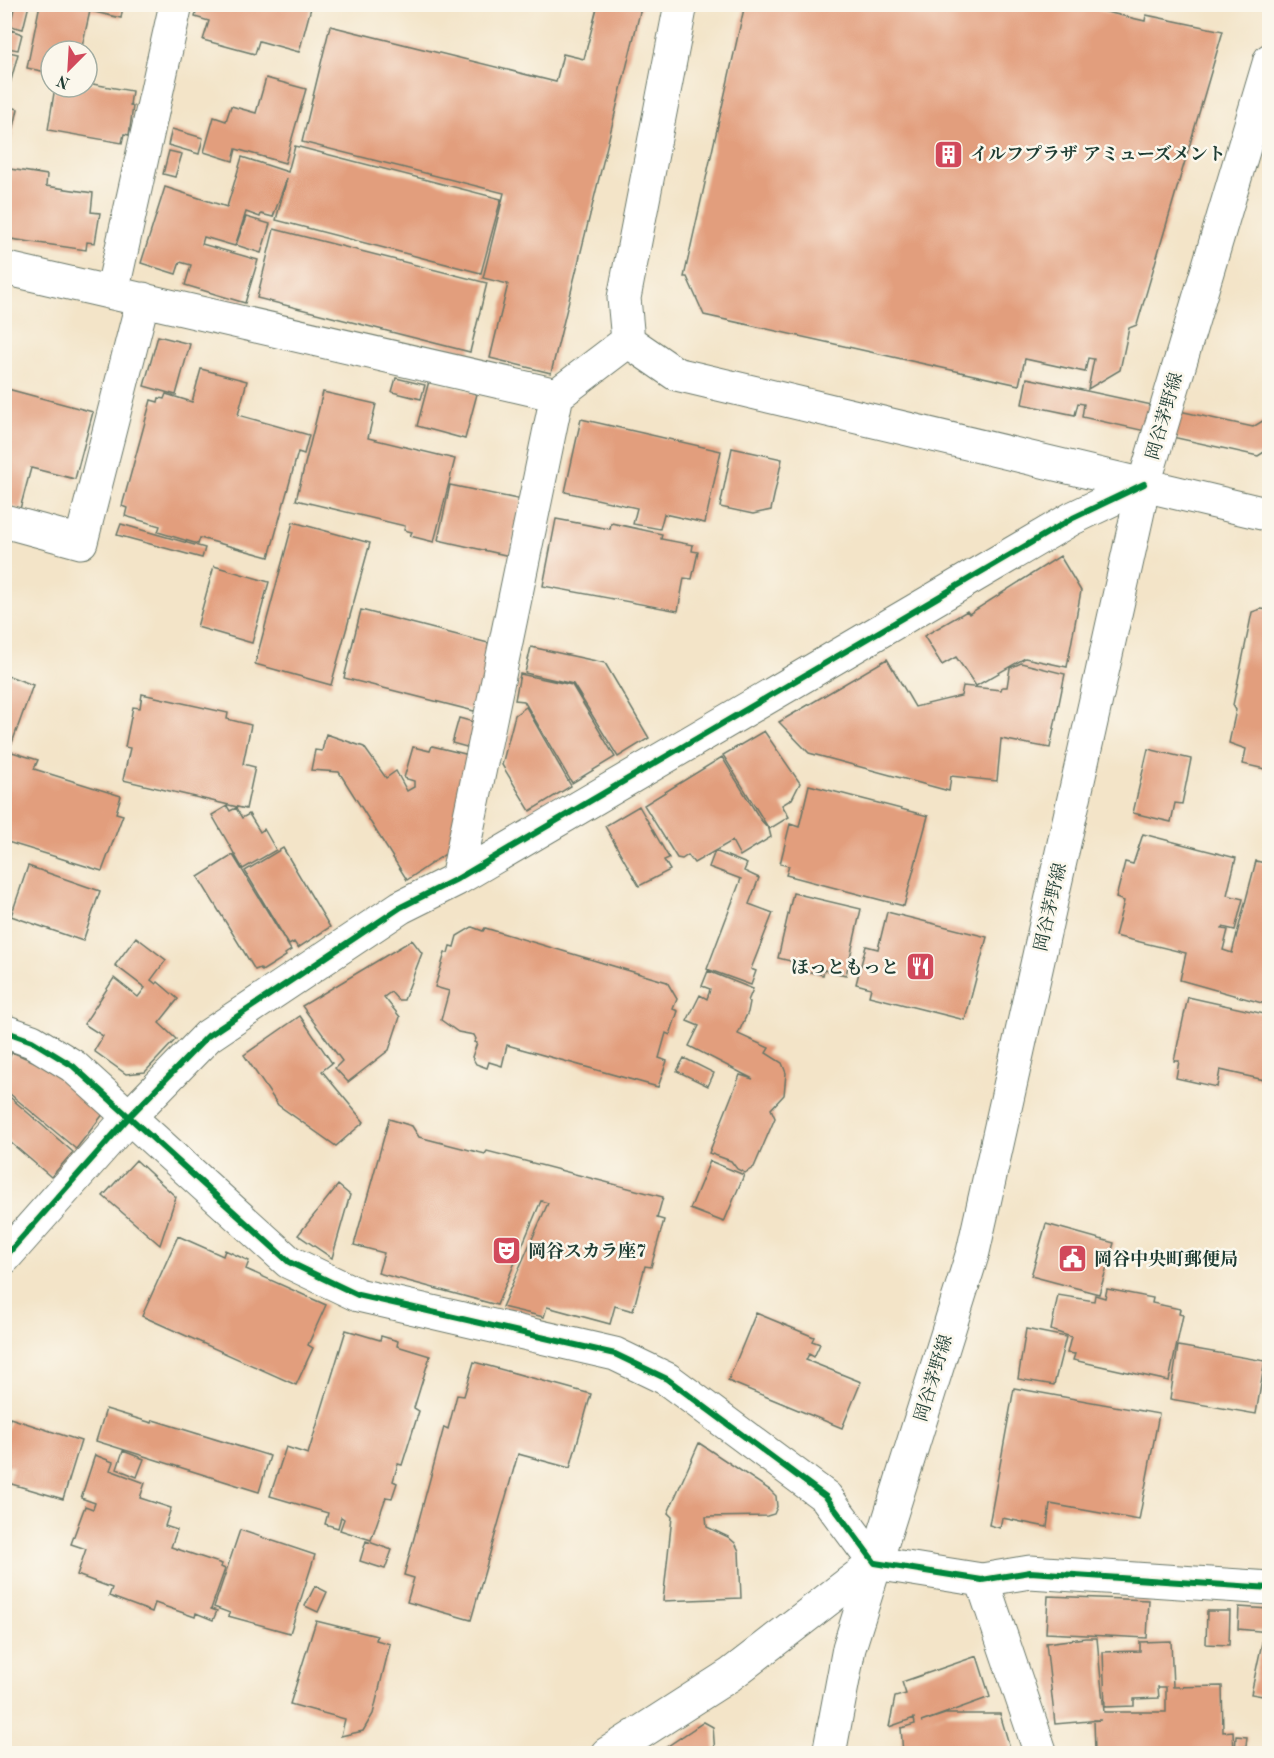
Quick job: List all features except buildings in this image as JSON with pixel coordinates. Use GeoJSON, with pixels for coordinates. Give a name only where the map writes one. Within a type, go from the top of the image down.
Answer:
{"type":"FeatureCollection","features":[{"type":"Feature","properties":{"kind":"street"},"geometry":{"type":"LineString","coordinates":[[4,521],[81,542],[128,296],[176,4]]}},
{"type":"Feature","properties":{"kind":"street"},"geometry":{"type":"LineString","coordinates":[[628,341],[624,298],[681,4]]}},
{"type":"Feature","properties":{"kind":"street","name":"岡谷茅野線"},"geometry":{"type":"LineString","coordinates":[[829,1754],[849,1648],[973,1252],[1144,484],[1269,60]]}},
{"type":"Feature","properties":{"kind":"street"},"geometry":{"type":"LineString","coordinates":[[4,268],[557,394]]}},
{"type":"Feature","properties":{"kind":"street"},"geometry":{"type":"LineString","coordinates":[[457,879],[557,394],[628,341]]}},
{"type":"Feature","properties":{"kind":"street"},"geometry":{"type":"LineString","coordinates":[[628,341],[676,374],[1269,514]]}},
{"type":"Feature","properties":{"kind":"street"},"geometry":{"type":"LineString","coordinates":[[4,1258],[129,1118],[208,1036],[401,907],[457,879],[1073,518],[1144,484]]}},
{"type":"Feature","properties":{"kind":"street"},"geometry":{"type":"LineString","coordinates":[[4,1031],[32,1041],[73,1066],[288,1263],[358,1295],[615,1354],[667,1379],[826,1497],[875,1563],[982,1580],[1030,1572],[1269,1588]]}},
{"type":"Feature","properties":{"kind":"street"},"geometry":{"type":"LineString","coordinates":[[607,1754],[730,1675],[875,1563]]}},
{"type":"Feature","properties":{"kind":"street"},"geometry":{"type":"LineString","coordinates":[[982,1580],[1041,1754]]}},
{"type":"Feature","properties":{"kind":"cycle path"},"geometry":{"type":"LineString","coordinates":[[4,1258],[129,1117],[208,1036],[401,907],[457,879],[1073,518],[1144,484]]}},
{"type":"Feature","properties":{"kind":"cycle path"},"geometry":{"type":"LineString","coordinates":[[4,1031],[32,1041],[73,1066],[289,1262],[358,1295],[615,1354],[667,1379],[826,1497],[875,1563],[982,1580],[1030,1572],[1270,1588]]}},
{"type":"Feature","properties":{"kind":"place","name":"イルフプラザ アミューズメント"},"geometry":{"type":"Point","coordinates":[949,154]}},
{"type":"Feature","properties":{"kind":"place","name":"ほっともっと"},"geometry":{"type":"Point","coordinates":[920,967]}},
{"type":"Feature","properties":{"kind":"place","name":"岡谷スカラ座7"},"geometry":{"type":"Point","coordinates":[507,1251]}},
{"type":"Feature","properties":{"kind":"place","name":"岡谷中央町郵便局"},"geometry":{"type":"Point","coordinates":[1073,1259]}}]}
